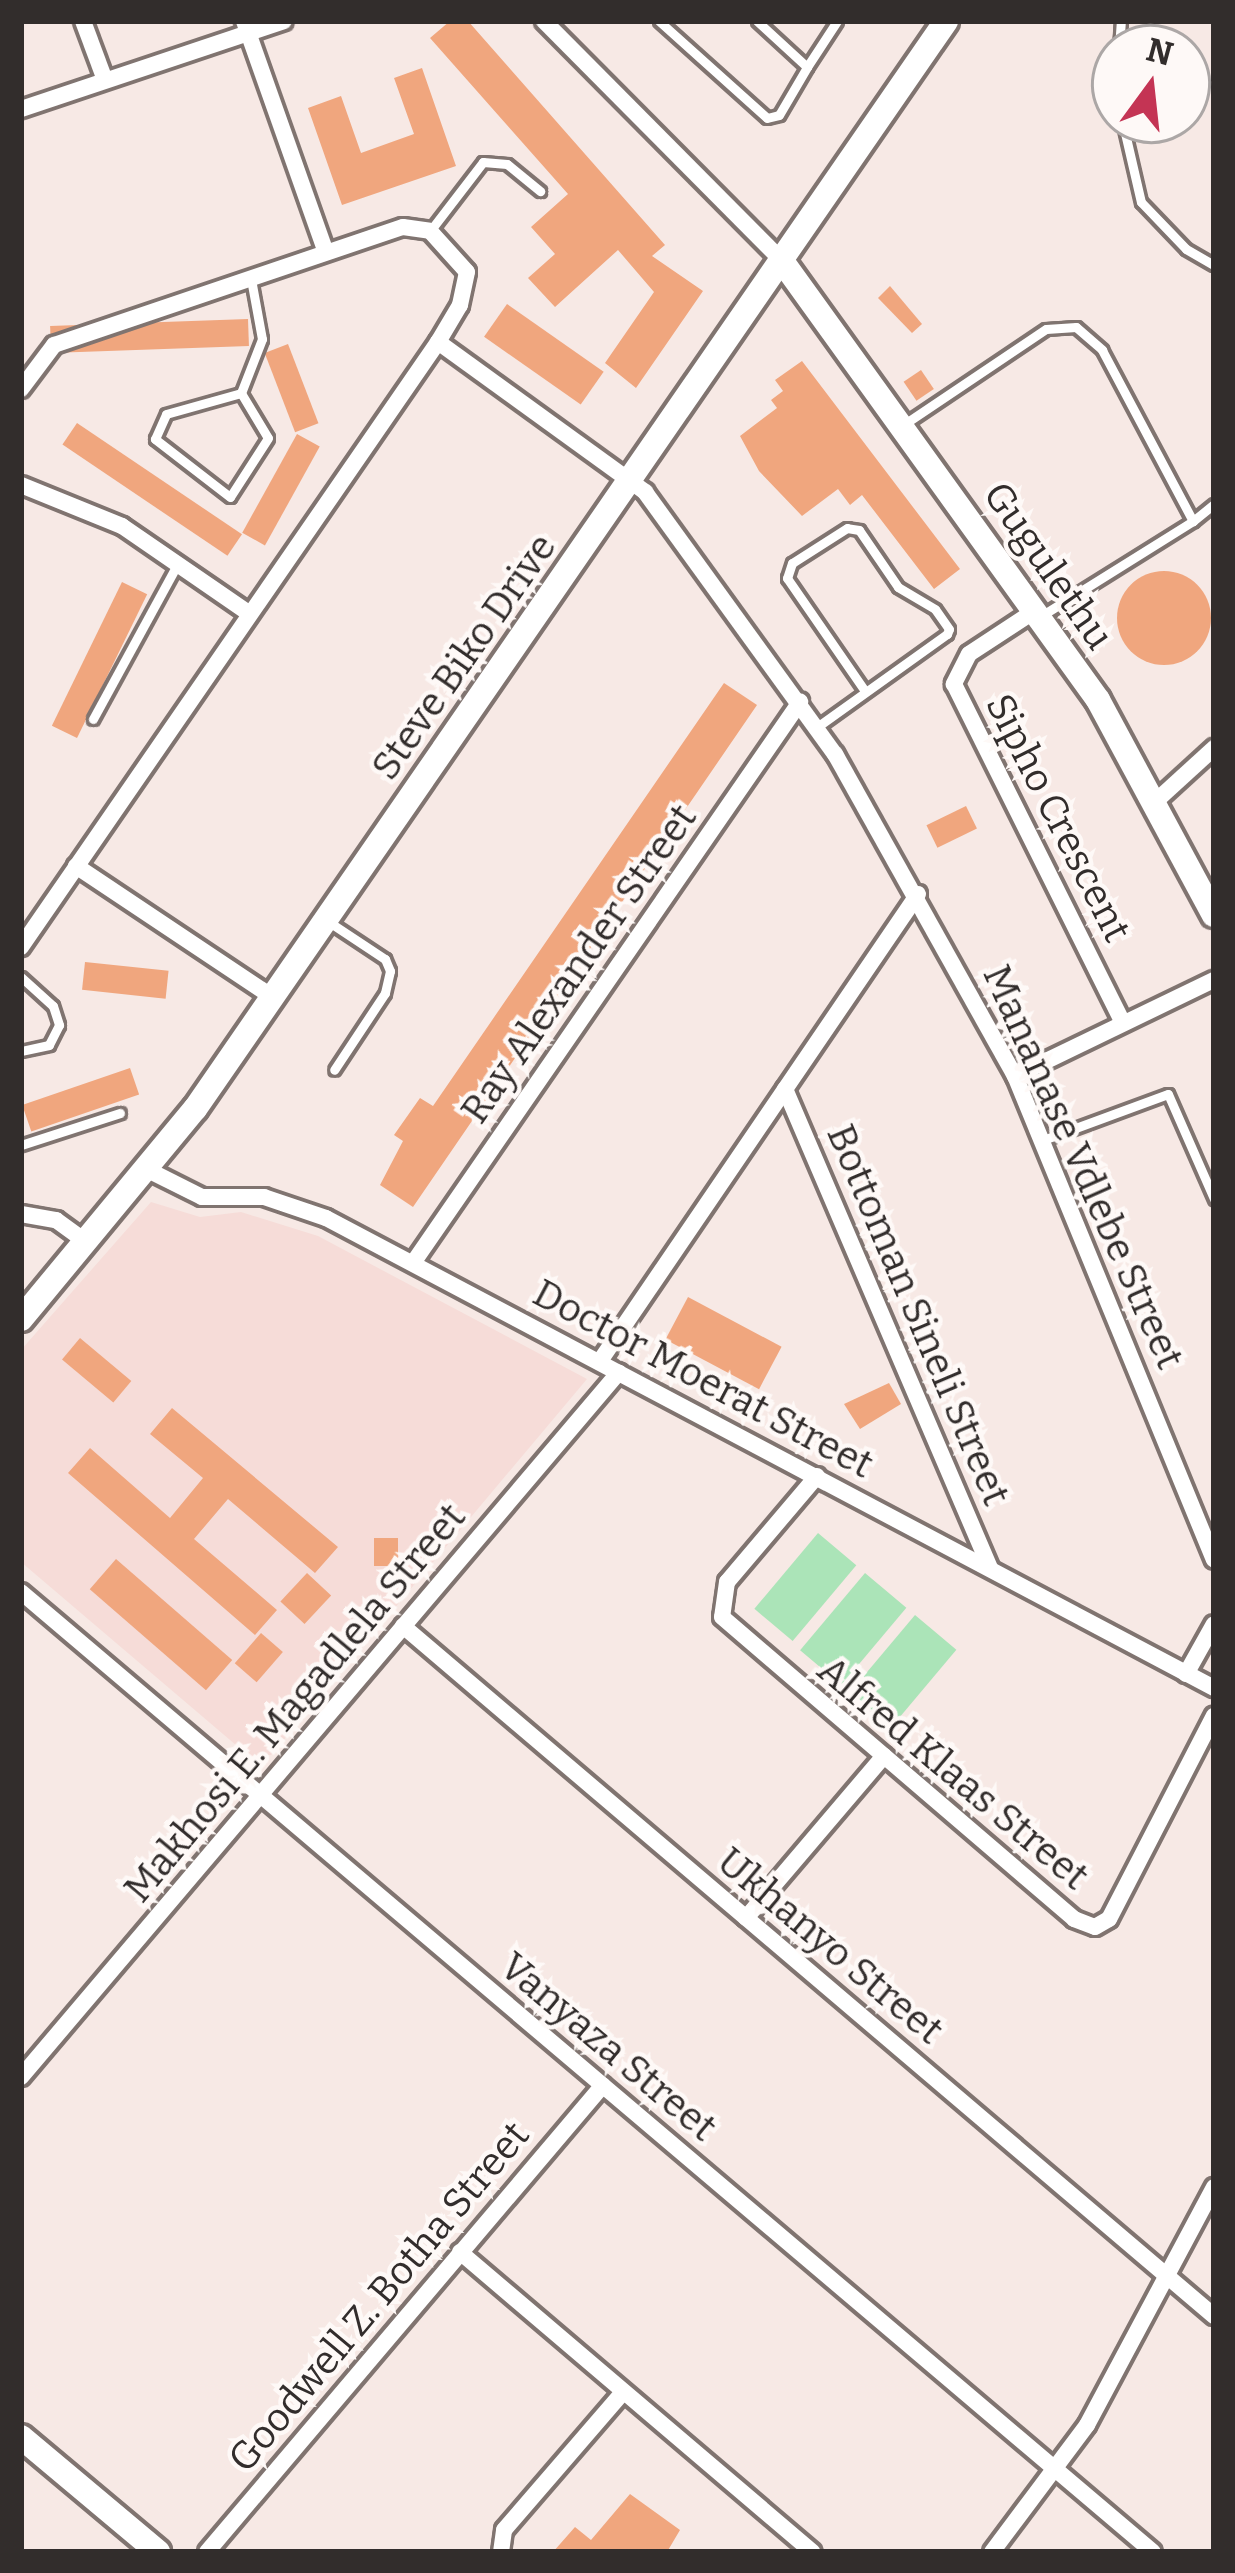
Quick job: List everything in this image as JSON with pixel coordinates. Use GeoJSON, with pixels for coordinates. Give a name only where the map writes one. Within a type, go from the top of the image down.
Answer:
{"type":"FeatureCollection","features":[{"type":"Feature","properties":{"kind":"main road","name":"Steve Biko Drive"},"geometry":{"type":"LineString","coordinates":[[21,1319],[148,1170],[274,998],[632,478],[788,269],[946,21]]}},
{"type":"Feature","properties":{"kind":"main road","name":"Gugulethu"},"geometry":{"type":"LineString","coordinates":[[788,269],[1039,613],[1156,801],[1214,915]]}},
{"type":"Feature","properties":{"kind":"main road"},"geometry":{"type":"LineString","coordinates":[[21,2438],[158,2552]]}},
{"type":"Feature","properties":{"kind":"street"},"geometry":{"type":"LineString","coordinates":[[83,21],[105,80]]}},
{"type":"Feature","properties":{"kind":"street"},"geometry":{"type":"LineString","coordinates":[[21,109],[246,27],[284,21]]}},
{"type":"Feature","properties":{"kind":"street"},"geometry":{"type":"LineString","coordinates":[[544,21],[788,269]]}},
{"type":"Feature","properties":{"kind":"street"},"geometry":{"type":"LineString","coordinates":[[246,27],[326,252]]}},
{"type":"Feature","properties":{"kind":"street"},"geometry":{"type":"LineString","coordinates":[[21,389],[54,345],[403,227],[430,231],[467,272],[460,305],[438,342],[21,946]]}},
{"type":"Feature","properties":{"kind":"street","name":"Mananase Vdlebe Street"},"geometry":{"type":"LineString","coordinates":[[438,342],[632,478],[817,727],[918,894],[1015,1076],[1214,1560]]}},
{"type":"Feature","properties":{"kind":"street"},"geometry":{"type":"LineString","coordinates":[[21,485],[101,514],[250,614]]}},
{"type":"Feature","properties":{"kind":"street","name":"Sipho Crescent"},"geometry":{"type":"LineString","coordinates":[[1039,613],[968,655],[954,684],[1122,1021]]}},
{"type":"Feature","properties":{"kind":"street","name":"Ray Alexander Street"},"geometry":{"type":"LineString","coordinates":[[413,1263],[800,702]]}},
{"type":"Feature","properties":{"kind":"street"},"geometry":{"type":"LineString","coordinates":[[1156,801],[1214,748]]}},
{"type":"Feature","properties":{"kind":"street"},"geometry":{"type":"LineString","coordinates":[[76,866],[274,998]]}},
{"type":"Feature","properties":{"kind":"street"},"geometry":{"type":"LineString","coordinates":[[600,1361],[918,894]]}},
{"type":"Feature","properties":{"kind":"street"},"geometry":{"type":"LineString","coordinates":[[1015,1076],[1214,980]]}},
{"type":"Feature","properties":{"kind":"street","name":"Bottoman Sineli Street"},"geometry":{"type":"LineString","coordinates":[[785,1089],[990,1568]]}},
{"type":"Feature","properties":{"kind":"street","name":"Doctor Moerat Street"},"geometry":{"type":"LineString","coordinates":[[148,1170],[202,1196],[264,1197],[326,1218],[1214,1688]]}},
{"type":"Feature","properties":{"kind":"street"},"geometry":{"type":"LineString","coordinates":[[21,1214],[56,1220],[86,1242]]}},
{"type":"Feature","properties":{"kind":"street","name":"Makhosi E. Magadlela Street"},"geometry":{"type":"LineString","coordinates":[[21,2077],[619,1372]]}},
{"type":"Feature","properties":{"kind":"street","name":"Alfred Klaas Street"},"geometry":{"type":"LineString","coordinates":[[817,1476],[727,1582],[718,1606],[734,1631],[1052,1904],[1095,1927],[1109,1919],[1214,1716]]}},
{"type":"Feature","properties":{"kind":"street","name":"Vanyaza Street"},"geometry":{"type":"LineString","coordinates":[[21,1592],[1153,2552]]}},
{"type":"Feature","properties":{"kind":"street"},"geometry":{"type":"LineString","coordinates":[[1186,1674],[1214,1624]]}},
{"type":"Feature","properties":{"kind":"street","name":"Ukhanyo Street"},"geometry":{"type":"LineString","coordinates":[[403,1626],[1214,2317]]}},
{"type":"Feature","properties":{"kind":"street"},"geometry":{"type":"LineString","coordinates":[[746,1918],[884,1756]]}},
{"type":"Feature","properties":{"kind":"street","name":"Goodwell Z. Botha Street"},"geometry":{"type":"LineString","coordinates":[[207,2552],[603,2085]]}},
{"type":"Feature","properties":{"kind":"street"},"geometry":{"type":"LineString","coordinates":[[992,2552],[1059,2471],[1214,2187]]}},
{"type":"Feature","properties":{"kind":"street"},"geometry":{"type":"LineString","coordinates":[[460,2252],[812,2552]]}},
{"type":"Feature","properties":{"kind":"street"},"geometry":{"type":"LineString","coordinates":[[501,2552],[504,2530],[623,2392]]}},
{"type":"Feature","properties":{"kind":"lane"},"geometry":{"type":"LineString","coordinates":[[659,21],[767,118],[779,115],[837,21]]}},
{"type":"Feature","properties":{"kind":"lane"},"geometry":{"type":"LineString","coordinates":[[757,21],[807,68]]}},
{"type":"Feature","properties":{"kind":"lane"},"geometry":{"type":"LineString","coordinates":[[1128,144],[1142,202],[1186,249],[1214,265]]}},
{"type":"Feature","properties":{"kind":"lane"},"geometry":{"type":"LineString","coordinates":[[430,231],[483,162],[507,164],[540,190]]}},
{"type":"Feature","properties":{"kind":"lane"},"geometry":{"type":"LineString","coordinates":[[241,393],[262,339],[250,278]]}},
{"type":"Feature","properties":{"kind":"lane"},"geometry":{"type":"LineString","coordinates":[[903,425],[1046,329],[1076,326],[1102,350],[1193,521]]}},
{"type":"Feature","properties":{"kind":"lane"},"geometry":{"type":"LineString","coordinates":[[241,393],[268,438],[230,496],[154,439],[166,414],[241,393]]}},
{"type":"Feature","properties":{"kind":"lane"},"geometry":{"type":"LineString","coordinates":[[1039,613],[1214,504]]}},
{"type":"Feature","properties":{"kind":"lane"},"geometry":{"type":"LineString","coordinates":[[817,727],[950,629],[935,609],[898,586],[859,530],[847,528],[792,563],[787,578],[865,691]]}},
{"type":"Feature","properties":{"kind":"lane"},"geometry":{"type":"LineString","coordinates":[[93,719],[178,563]]}},
{"type":"Feature","properties":{"kind":"lane"},"geometry":{"type":"LineString","coordinates":[[326,920],[385,958],[390,971],[385,993],[334,1070]]}},
{"type":"Feature","properties":{"kind":"lane"},"geometry":{"type":"LineString","coordinates":[[21,977],[53,1006],[59,1025],[49,1045],[21,1051]]}},
{"type":"Feature","properties":{"kind":"lane"},"geometry":{"type":"LineString","coordinates":[[1043,1140],[1168,1094],[1214,1199]]}},
{"type":"Feature","properties":{"kind":"lane"},"geometry":{"type":"LineString","coordinates":[[21,1145],[120,1113]]}},
{"type":"Feature","properties":{"kind":"shaded area"},"geometry":{"type":"Polygon","coordinates":[[[151,1202],[200,1217],[241,1212],[318,1236],[587,1379],[271,1755],[250,1757],[21,1562],[21,1350],[151,1202]]]}},
{"type":"Feature","properties":{"kind":"green space"},"geometry":{"type":"Polygon","coordinates":[[[818,1533],[856,1565],[793,1641],[754,1609],[818,1533]]]}},
{"type":"Feature","properties":{"kind":"green space"},"geometry":{"type":"Polygon","coordinates":[[[865,1573],[906,1608],[841,1685],[800,1650],[865,1573]]]}},
{"type":"Feature","properties":{"kind":"green space"},"geometry":{"type":"Polygon","coordinates":[[[915,1615],[956,1650],[891,1727],[850,1692],[915,1615]]]}},
{"type":"Feature","properties":{"kind":"building"},"geometry":{"type":"Polygon","coordinates":[[[450,21],[468,21],[665,245],[652,256],[703,291],[636,388],[605,363],[654,292],[618,250],[555,307],[528,278],[555,254],[531,227],[568,194],[430,38],[450,21]]]}},
{"type":"Feature","properties":{"kind":"building"},"geometry":{"type":"Polygon","coordinates":[[[422,68],[456,166],[342,205],[308,108],[341,96],[361,153],[414,134],[394,78],[422,68]]]}},
{"type":"Feature","properties":{"kind":"building"},"geometry":{"type":"Polygon","coordinates":[[[890,286],[922,324],[912,333],[878,298],[890,286]]]}},
{"type":"Feature","properties":{"kind":"building"},"geometry":{"type":"Polygon","coordinates":[[[507,304],[604,372],[581,404],[484,337],[507,304]]]}},
{"type":"Feature","properties":{"kind":"building"},"geometry":{"type":"Polygon","coordinates":[[[248,319],[249,346],[51,353],[50,326],[248,319]]]}},
{"type":"Feature","properties":{"kind":"building"},"geometry":{"type":"Polygon","coordinates":[[[288,344],[318,423],[295,432],[265,353],[288,344]]]}},
{"type":"Feature","properties":{"kind":"building"},"geometry":{"type":"Polygon","coordinates":[[[802,361],[960,569],[934,589],[862,495],[850,505],[838,489],[802,516],[759,471],[740,436],[777,408],[771,400],[783,391],[775,380],[802,361]]]}},
{"type":"Feature","properties":{"kind":"building"},"geometry":{"type":"Polygon","coordinates":[[[921,370],[934,389],[916,401],[904,382],[921,370]]]}},
{"type":"Feature","properties":{"kind":"building"},"geometry":{"type":"Polygon","coordinates":[[[77,423],[242,534],[227,556],[62,445],[77,423]]]}},
{"type":"Feature","properties":{"kind":"building"},"geometry":{"type":"Polygon","coordinates":[[[297,434],[320,447],[265,545],[242,533],[297,434]]]}},
{"type":"Feature","properties":{"kind":"building"},"geometry":{"type":"Polygon","coordinates":[[[1164,571],[1197,585],[1211,618],[1197,651],[1164,665],[1131,651],[1117,618],[1131,585],[1164,571]]]}},
{"type":"Feature","properties":{"kind":"building"},"geometry":{"type":"Polygon","coordinates":[[[122,582],[147,594],[77,738],[52,726],[122,582]]]}},
{"type":"Feature","properties":{"kind":"building"},"geometry":{"type":"Polygon","coordinates":[[[724,683],[757,705],[413,1207],[380,1185],[403,1141],[394,1135],[420,1098],[433,1106],[724,683]]]}},
{"type":"Feature","properties":{"kind":"building"},"geometry":{"type":"Polygon","coordinates":[[[966,806],[977,828],[937,848],[926,825],[966,806]]]}},
{"type":"Feature","properties":{"kind":"building"},"geometry":{"type":"Polygon","coordinates":[[[85,962],[169,971],[166,999],[82,990],[85,962]]]}},
{"type":"Feature","properties":{"kind":"building"},"geometry":{"type":"Polygon","coordinates":[[[130,1068],[139,1094],[31,1132],[22,1105],[130,1068]]]}},
{"type":"Feature","properties":{"kind":"building"},"geometry":{"type":"Polygon","coordinates":[[[688,1297],[782,1347],[759,1389],[665,1339],[688,1297]]]}},
{"type":"Feature","properties":{"kind":"building"},"geometry":{"type":"Polygon","coordinates":[[[80,1338],[131,1381],[113,1403],[62,1359],[80,1338]]]}},
{"type":"Feature","properties":{"kind":"building"},"geometry":{"type":"Polygon","coordinates":[[[889,1383],[901,1404],[860,1429],[844,1404],[889,1383]]]}},
{"type":"Feature","properties":{"kind":"building"},"geometry":{"type":"Polygon","coordinates":[[[172,1408],[338,1547],[315,1573],[228,1499],[194,1539],[277,1610],[255,1635],[68,1473],[90,1448],[170,1518],[203,1478],[150,1434],[172,1408]]]}},
{"type":"Feature","properties":{"kind":"building"},"geometry":{"type":"Polygon","coordinates":[[[374,1538],[398,1538],[398,1566],[374,1566],[374,1538]]]}},
{"type":"Feature","properties":{"kind":"building"},"geometry":{"type":"Polygon","coordinates":[[[116,1559],[232,1660],[206,1690],[90,1589],[116,1559]]]}},
{"type":"Feature","properties":{"kind":"building"},"geometry":{"type":"Polygon","coordinates":[[[307,1573],[331,1596],[305,1624],[280,1602],[307,1573]]]}},
{"type":"Feature","properties":{"kind":"building"},"geometry":{"type":"Polygon","coordinates":[[[261,1633],[283,1652],[257,1682],[235,1663],[261,1633]]]}},
{"type":"Feature","properties":{"kind":"building"},"geometry":{"type":"Polygon","coordinates":[[[630,2494],[680,2530],[667,2552],[553,2552],[575,2527],[591,2540],[630,2494]]]}}]}
